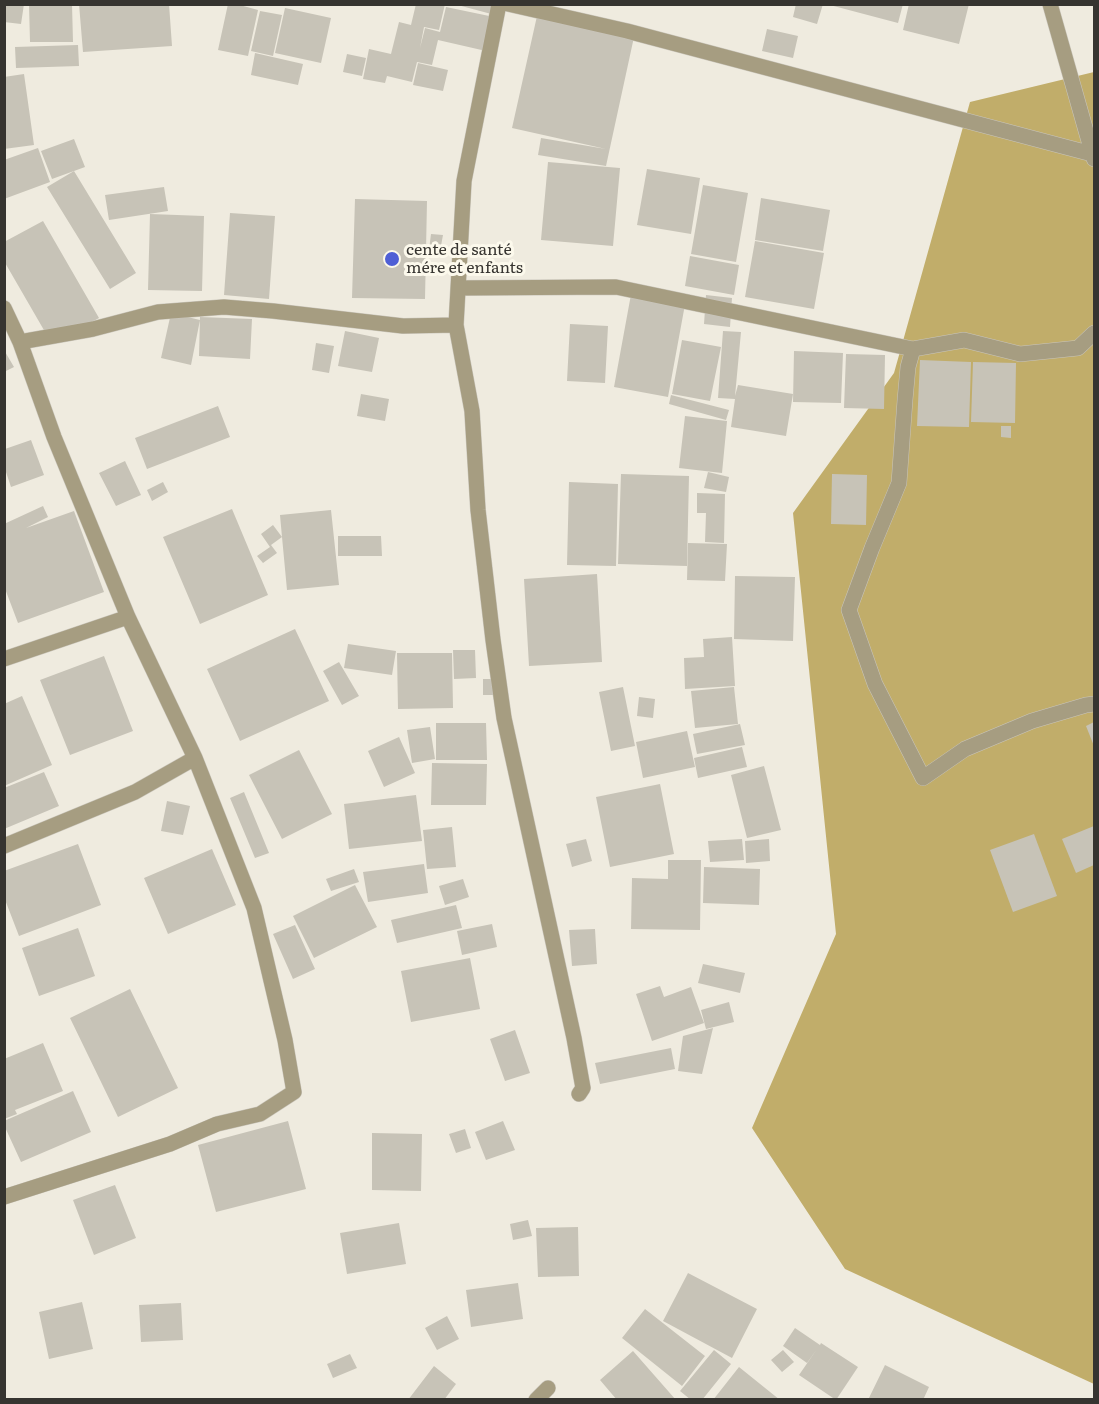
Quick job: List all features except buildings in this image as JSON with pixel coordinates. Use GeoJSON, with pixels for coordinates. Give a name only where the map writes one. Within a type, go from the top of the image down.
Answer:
{"type":"FeatureCollection","features":[{"type":"Feature","properties":{"kind":"street"},"geometry":{"type":"LineString","coordinates":[[499,4],[464,181],[456,325],[472,411],[478,510],[504,718],[574,1038],[583,1088],[579,1094]]}},
{"type":"Feature","properties":{"kind":"street"},"geometry":{"type":"LineString","coordinates":[[508,4],[627,31],[1093,156]]}},
{"type":"Feature","properties":{"kind":"street"},"geometry":{"type":"LineString","coordinates":[[1050,4],[1093,156]]}},
{"type":"Feature","properties":{"kind":"street"},"geometry":{"type":"LineString","coordinates":[[459,288],[616,287],[912,349],[964,340],[1020,354],[1078,348],[1095,333]]}},
{"type":"Feature","properties":{"kind":"street"},"geometry":{"type":"LineString","coordinates":[[20,342],[93,328],[158,312],[224,307],[403,326],[456,325]]}},
{"type":"Feature","properties":{"kind":"street"},"geometry":{"type":"LineString","coordinates":[[4,308],[20,342],[54,437],[128,617],[195,758],[254,908],[285,1040],[294,1092],[260,1114],[217,1124],[170,1144],[4,1197]]}},
{"type":"Feature","properties":{"kind":"street"},"geometry":{"type":"LineString","coordinates":[[912,349],[908,367],[899,483],[849,610],[875,684],[891,716],[923,778],[965,749],[1032,721],[1095,704]]}},
{"type":"Feature","properties":{"kind":"street"},"geometry":{"type":"LineString","coordinates":[[4,659],[128,617]]}},
{"type":"Feature","properties":{"kind":"street"},"geometry":{"type":"LineString","coordinates":[[4,846],[135,792],[195,758]]}},
{"type":"Feature","properties":{"kind":"street"},"geometry":{"type":"LineString","coordinates":[[536,1400],[548,1388]]}},
{"type":"Feature","properties":{"kind":"shaded area"},"geometry":{"type":"Polygon","coordinates":[[[1094,72],[1094,1384],[845,1269],[752,1128],[836,934],[793,513],[894,373],[970,102],[1094,72]]]}},
{"type":"Feature","properties":{"kind":"place","name":"cente de santé mére et enfants"},"geometry":{"type":"Point","coordinates":[392,259]}}]}
